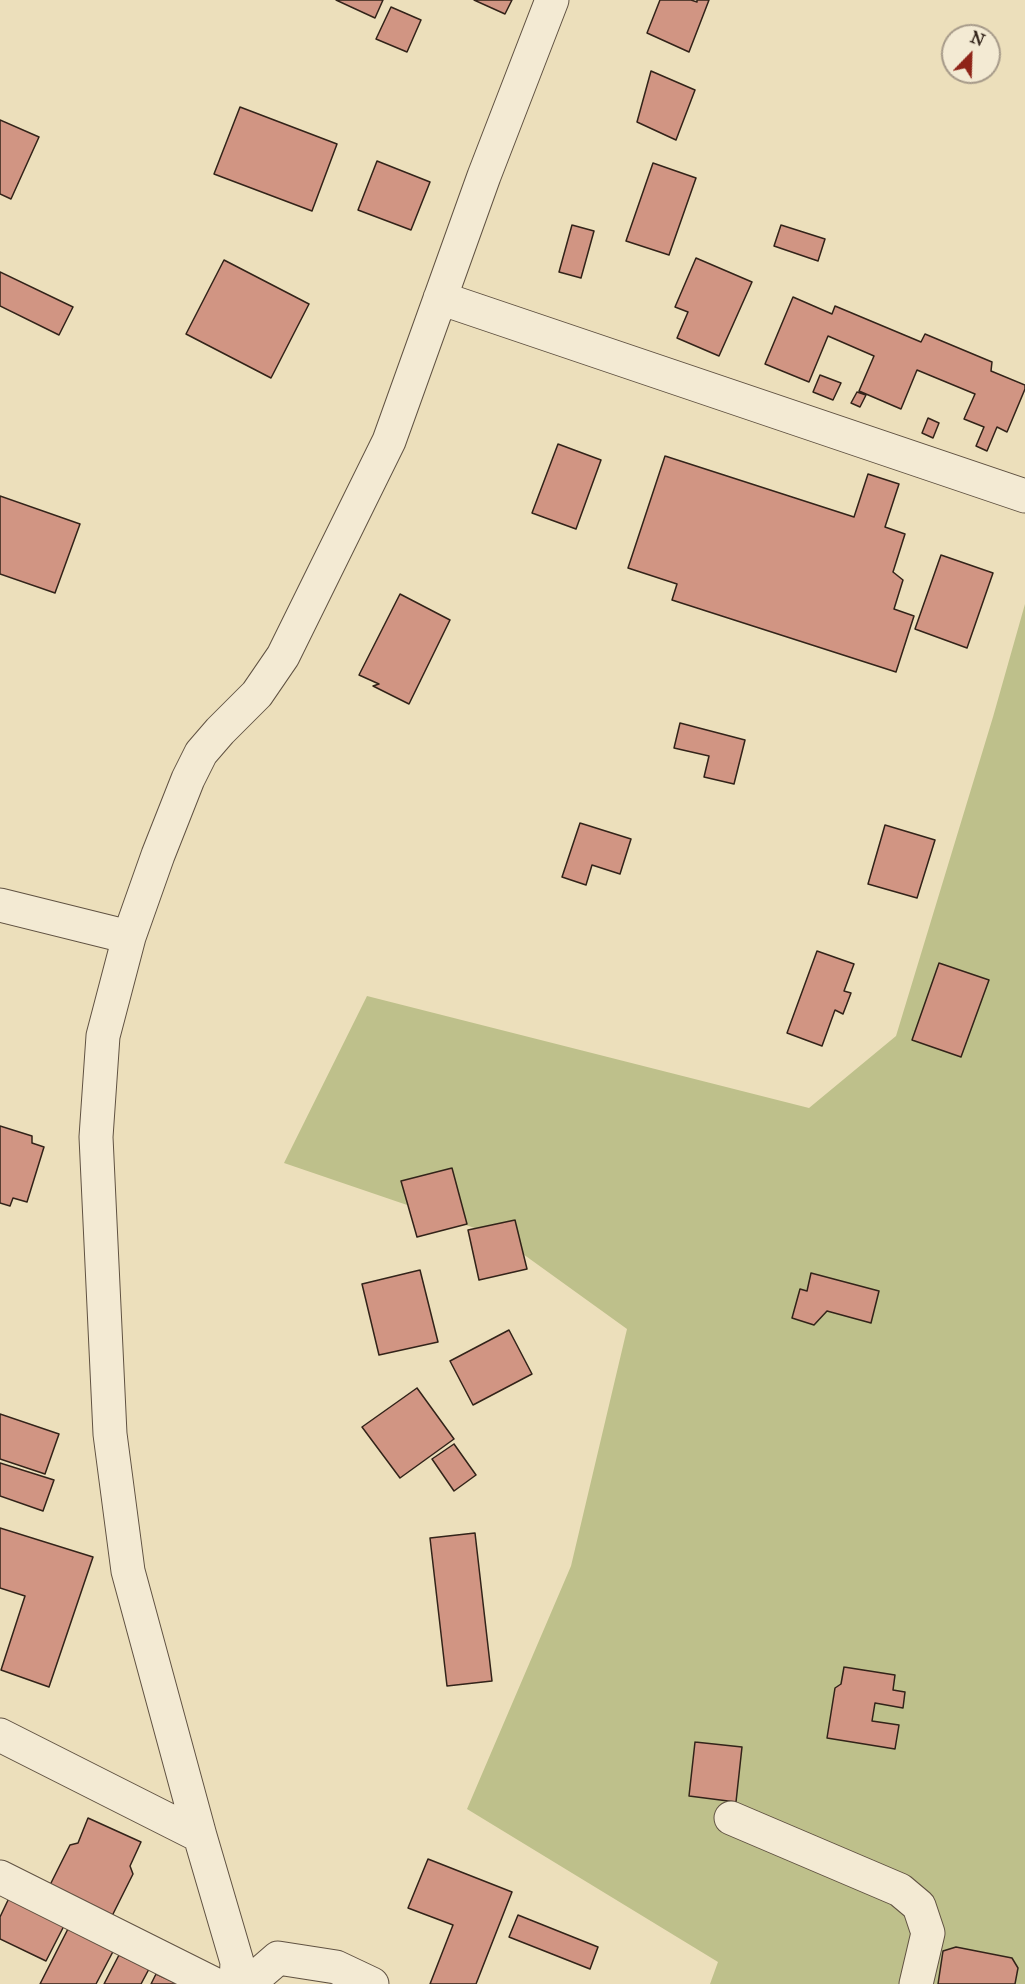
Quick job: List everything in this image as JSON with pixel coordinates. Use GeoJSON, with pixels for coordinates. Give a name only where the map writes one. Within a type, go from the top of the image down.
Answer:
{"type":"FeatureCollection","features":[{"type":"Feature","properties":{"kind":"street"},"geometry":{"type":"LineString","coordinates":[[236,1984],[237,1962],[200,1836],[128,1571],[110,1434],[96,1137],[103,1036],[129,937],[188,779],[201,753],[257,694],[277,665],[389,441],[484,176],[552,0]]}},
{"type":"Feature","properties":{"kind":"street"},"geometry":{"type":"LineString","coordinates":[[440,297],[1025,496]]}},
{"type":"Feature","properties":{"kind":"street"},"geometry":{"type":"LineString","coordinates":[[0,905],[129,937]]}},
{"type":"Feature","properties":{"kind":"street"},"geometry":{"type":"LineString","coordinates":[[0,1736],[200,1836]]}},
{"type":"Feature","properties":{"kind":"street"},"geometry":{"type":"LineString","coordinates":[[731,1818],[900,1890],[919,1906],[928,1933],[916,1984]]}},
{"type":"Feature","properties":{"kind":"street"},"geometry":{"type":"LineString","coordinates":[[0,1877],[214,1984]]}},
{"type":"Feature","properties":{"kind":"street"},"geometry":{"type":"LineString","coordinates":[[248,1984],[278,1958],[336,1967],[372,1984]]}},
{"type":"Feature","properties":{"kind":"green space"},"geometry":{"type":"Polygon","coordinates":[[[1025,604],[1025,1984],[710,1984],[718,1962],[467,1809],[571,1566],[627,1329],[498,1236],[284,1163],[367,996],[809,1108],[896,1036],[1025,604]]]}},
{"type":"Feature","properties":{"kind":"building"},"geometry":{"type":"Polygon","coordinates":[[[336,0],[383,0],[375,18],[336,0]]]}},
{"type":"Feature","properties":{"kind":"building"},"geometry":{"type":"Polygon","coordinates":[[[474,0],[512,0],[505,14],[474,0]]]}},
{"type":"Feature","properties":{"kind":"building"},"geometry":{"type":"Polygon","coordinates":[[[660,0],[697,2],[697,0],[709,0],[689,52],[647,33],[660,0]]]}},
{"type":"Feature","properties":{"kind":"building"},"geometry":{"type":"Polygon","coordinates":[[[391,7],[421,20],[407,52],[376,39],[391,7]]]}},
{"type":"Feature","properties":{"kind":"building"},"geometry":{"type":"Polygon","coordinates":[[[651,71],[695,90],[676,140],[637,122],[651,71]]]}},
{"type":"Feature","properties":{"kind":"building"},"geometry":{"type":"Polygon","coordinates":[[[240,107],[337,144],[312,211],[214,174],[240,107]]]}},
{"type":"Feature","properties":{"kind":"building"},"geometry":{"type":"Polygon","coordinates":[[[0,120],[39,137],[11,199],[0,194],[0,120]]]}},
{"type":"Feature","properties":{"kind":"building"},"geometry":{"type":"Polygon","coordinates":[[[377,161],[430,182],[411,230],[358,210],[377,161]]]}},
{"type":"Feature","properties":{"kind":"building"},"geometry":{"type":"Polygon","coordinates":[[[653,163],[696,178],[669,255],[626,241],[653,163]]]}},
{"type":"Feature","properties":{"kind":"building"},"geometry":{"type":"Polygon","coordinates":[[[572,225],[594,231],[581,278],[559,272],[572,225]]]}},
{"type":"Feature","properties":{"kind":"building"},"geometry":{"type":"Polygon","coordinates":[[[781,225],[825,239],[818,261],[774,246],[781,225]]]}},
{"type":"Feature","properties":{"kind":"building"},"geometry":{"type":"Polygon","coordinates":[[[696,258],[752,282],[719,356],[677,338],[688,312],[675,307],[696,258]]]}},
{"type":"Feature","properties":{"kind":"building"},"geometry":{"type":"Polygon","coordinates":[[[224,260],[309,304],[271,378],[186,334],[224,260]]]}},
{"type":"Feature","properties":{"kind":"building"},"geometry":{"type":"Polygon","coordinates":[[[0,272],[73,307],[59,335],[0,306],[0,272]]]}},
{"type":"Feature","properties":{"kind":"building"},"geometry":{"type":"Polygon","coordinates":[[[793,297],[832,314],[835,306],[921,342],[925,334],[992,362],[991,371],[1025,385],[1007,432],[997,427],[987,451],[976,446],[984,427],[964,419],[975,394],[917,370],[901,409],[859,391],[874,356],[828,336],[809,382],[765,364],[793,297]]]}},
{"type":"Feature","properties":{"kind":"building"},"geometry":{"type":"Polygon","coordinates":[[[820,375],[841,383],[833,400],[813,392],[820,375]]]}},
{"type":"Feature","properties":{"kind":"building"},"geometry":{"type":"Polygon","coordinates":[[[857,392],[866,395],[860,407],[851,403],[857,392]]]}},
{"type":"Feature","properties":{"kind":"building"},"geometry":{"type":"Polygon","coordinates":[[[928,418],[939,423],[933,438],[922,433],[928,418]]]}},
{"type":"Feature","properties":{"kind":"building"},"geometry":{"type":"Polygon","coordinates":[[[558,444],[601,460],[576,529],[532,513],[558,444]]]}},
{"type":"Feature","properties":{"kind":"building"},"geometry":{"type":"Polygon","coordinates":[[[665,456],[854,517],[868,474],[899,484],[885,527],[905,534],[893,572],[903,580],[894,609],[914,616],[896,672],[672,600],[677,584],[628,568],[665,456]]]}},
{"type":"Feature","properties":{"kind":"building"},"geometry":{"type":"Polygon","coordinates":[[[0,496],[80,524],[55,593],[0,574],[0,496]]]}},
{"type":"Feature","properties":{"kind":"building"},"geometry":{"type":"Polygon","coordinates":[[[941,555],[993,573],[967,648],[915,629],[941,555]]]}},
{"type":"Feature","properties":{"kind":"building"},"geometry":{"type":"Polygon","coordinates":[[[400,594],[450,620],[409,704],[373,686],[379,684],[359,675],[400,594]]]}},
{"type":"Feature","properties":{"kind":"building"},"geometry":{"type":"Polygon","coordinates":[[[680,723],[745,740],[734,784],[704,777],[709,756],[674,748],[680,723]]]}},
{"type":"Feature","properties":{"kind":"building"},"geometry":{"type":"Polygon","coordinates":[[[580,823],[631,839],[620,874],[592,865],[586,885],[562,877],[580,823]]]}},
{"type":"Feature","properties":{"kind":"building"},"geometry":{"type":"Polygon","coordinates":[[[885,825],[935,840],[917,898],[868,884],[885,825]]]}},
{"type":"Feature","properties":{"kind":"building"},"geometry":{"type":"Polygon","coordinates":[[[817,951],[854,964],[844,991],[851,993],[843,1014],[835,1010],[822,1046],[787,1033],[817,951]]]}},
{"type":"Feature","properties":{"kind":"building"},"geometry":{"type":"Polygon","coordinates":[[[939,963],[989,980],[961,1057],[912,1040],[939,963]]]}},
{"type":"Feature","properties":{"kind":"building"},"geometry":{"type":"Polygon","coordinates":[[[0,1126],[32,1136],[32,1143],[44,1147],[27,1202],[13,1198],[10,1206],[0,1203],[0,1126]]]}},
{"type":"Feature","properties":{"kind":"building"},"geometry":{"type":"Polygon","coordinates":[[[452,1168],[467,1224],[417,1237],[401,1181],[452,1168]]]}},
{"type":"Feature","properties":{"kind":"building"},"geometry":{"type":"Polygon","coordinates":[[[515,1220],[527,1269],[479,1280],[468,1230],[515,1220]]]}},
{"type":"Feature","properties":{"kind":"building"},"geometry":{"type":"Polygon","coordinates":[[[420,1270],[438,1342],[379,1355],[362,1284],[420,1270]]]}},
{"type":"Feature","properties":{"kind":"building"},"geometry":{"type":"Polygon","coordinates":[[[811,1273],[879,1291],[871,1323],[827,1311],[814,1325],[792,1318],[800,1289],[807,1291],[811,1273]]]}},
{"type":"Feature","properties":{"kind":"building"},"geometry":{"type":"Polygon","coordinates":[[[509,1330],[532,1374],[473,1405],[450,1361],[509,1330]]]}},
{"type":"Feature","properties":{"kind":"building"},"geometry":{"type":"Polygon","coordinates":[[[417,1388],[454,1439],[400,1478],[362,1427],[417,1388]]]}},
{"type":"Feature","properties":{"kind":"building"},"geometry":{"type":"Polygon","coordinates":[[[0,1414],[59,1434],[45,1474],[0,1459],[0,1414]]]}},
{"type":"Feature","properties":{"kind":"building"},"geometry":{"type":"Polygon","coordinates":[[[454,1444],[476,1475],[454,1491],[432,1459],[454,1444]]]}},
{"type":"Feature","properties":{"kind":"building"},"geometry":{"type":"Polygon","coordinates":[[[0,1463],[54,1480],[43,1511],[0,1496],[0,1463]]]}},
{"type":"Feature","properties":{"kind":"building"},"geometry":{"type":"Polygon","coordinates":[[[0,1528],[93,1557],[49,1687],[1,1670],[25,1596],[0,1588],[0,1528]]]}},
{"type":"Feature","properties":{"kind":"building"},"geometry":{"type":"Polygon","coordinates":[[[475,1533],[492,1681],[447,1686],[430,1538],[475,1533]]]}},
{"type":"Feature","properties":{"kind":"building"},"geometry":{"type":"Polygon","coordinates":[[[844,1667],[895,1675],[893,1690],[905,1692],[903,1708],[875,1703],[872,1721],[899,1725],[895,1749],[827,1738],[835,1688],[841,1684],[844,1667]]]}},
{"type":"Feature","properties":{"kind":"building"},"geometry":{"type":"Polygon","coordinates":[[[695,1742],[742,1747],[736,1802],[689,1796],[695,1742]]]}},
{"type":"Feature","properties":{"kind":"building"},"geometry":{"type":"Polygon","coordinates":[[[88,1818],[141,1842],[130,1866],[133,1874],[108,1924],[46,1893],[70,1845],[78,1843],[88,1818]]]}},
{"type":"Feature","properties":{"kind":"building"},"geometry":{"type":"Polygon","coordinates":[[[428,1859],[512,1892],[476,1984],[430,1984],[453,1925],[408,1908],[428,1859]]]}},
{"type":"Feature","properties":{"kind":"building"},"geometry":{"type":"Polygon","coordinates":[[[10,1896],[68,1918],[46,1961],[0,1939],[0,1917],[10,1896]]]}},
{"type":"Feature","properties":{"kind":"building"},"geometry":{"type":"Polygon","coordinates":[[[518,1915],[598,1947],[590,1969],[509,1937],[518,1915]]]}},
{"type":"Feature","properties":{"kind":"building"},"geometry":{"type":"Polygon","coordinates":[[[73,1919],[118,1942],[96,1984],[40,1984],[73,1919]]]}},
{"type":"Feature","properties":{"kind":"building"},"geometry":{"type":"Polygon","coordinates":[[[956,1947],[1012,1958],[1018,1968],[1015,1984],[938,1984],[943,1951],[956,1947]]]}},
{"type":"Feature","properties":{"kind":"building"},"geometry":{"type":"Polygon","coordinates":[[[119,1955],[149,1969],[141,1984],[104,1984],[119,1955]]]}},
{"type":"Feature","properties":{"kind":"building"},"geometry":{"type":"Polygon","coordinates":[[[156,1974],[178,1984],[151,1984],[156,1974]]]}}]}
